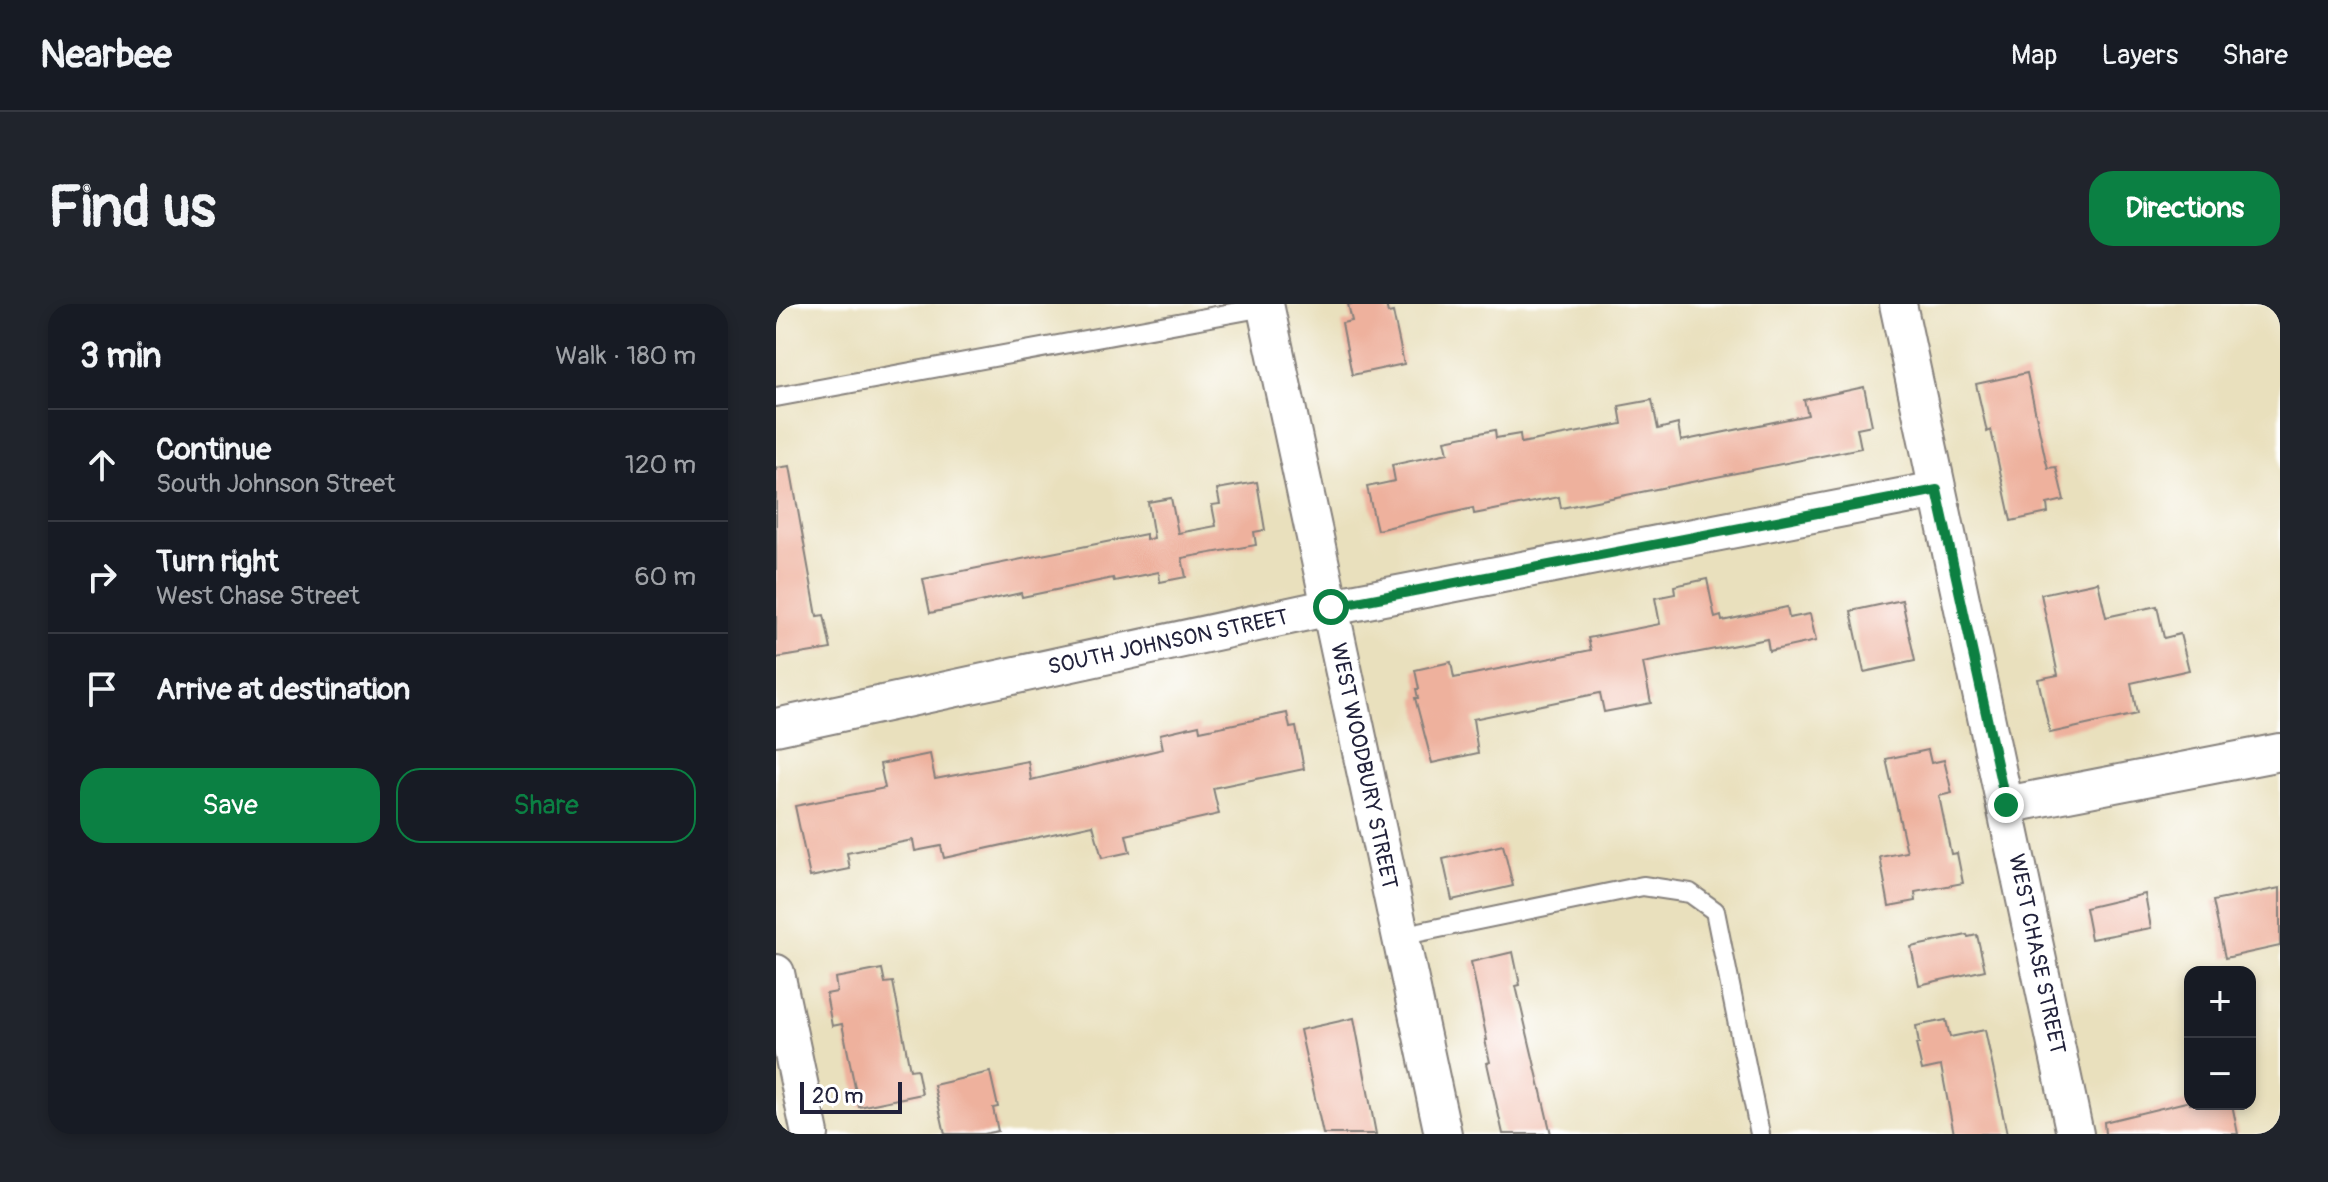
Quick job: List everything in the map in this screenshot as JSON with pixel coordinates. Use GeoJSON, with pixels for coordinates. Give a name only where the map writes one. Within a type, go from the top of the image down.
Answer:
{"type":"FeatureCollection","features":[{"type":"Feature","properties":{"kind":"street","name":"WEST CHASE STREET"},"geometry":{"type":"LineString","coordinates":[[1898,304],[2075,1134]]}},
{"type":"Feature","properties":{"kind":"street","name":"WEST WOODBURY STREET"},"geometry":{"type":"LineString","coordinates":[[1271,305],[1331,607],[1443,1134]]}},
{"type":"Feature","properties":{"kind":"street","name":"SOUTH JOHNSON STREET"},"geometry":{"type":"LineString","coordinates":[[776,727],[1331,607],[1937,490]]}},
{"type":"Feature","properties":{"kind":"street"},"geometry":{"type":"LineString","coordinates":[[2006,805],[2280,752]]}},
{"type":"Feature","properties":{"kind":"street"},"geometry":{"type":"LineString","coordinates":[[776,973],[810,1134]]}},
{"type":"Feature","properties":{"kind":"lane"},"geometry":{"type":"LineString","coordinates":[[776,397],[1271,305]]}},
{"type":"Feature","properties":{"kind":"lane"},"geometry":{"type":"LineString","coordinates":[[1400,936],[1643,886],[1690,893],[1715,911],[1760,1134]]}},
{"type":"Feature","properties":{"kind":"building"},"geometry":{"type":"Polygon","coordinates":[[[1348,304],[1386,304],[1388,313],[1393,312],[1404,364],[1352,375],[1342,323],[1352,321],[1348,304]]]}},
{"type":"Feature","properties":{"kind":"building"},"geometry":{"type":"Polygon","coordinates":[[[2027,373],[2048,468],[2056,467],[2064,500],[2047,504],[2048,513],[2011,521],[1991,430],[1987,432],[1976,384],[2027,373]]]}},
{"type":"Feature","properties":{"kind":"building"},"geometry":{"type":"Polygon","coordinates":[[[1864,387],[1872,425],[1857,428],[1861,448],[1561,508],[1559,497],[1474,514],[1473,508],[1377,530],[1367,487],[1395,481],[1392,465],[1448,453],[1445,440],[1495,430],[1496,438],[1520,434],[1521,443],[1622,424],[1619,406],[1652,400],[1658,429],[1678,424],[1681,441],[1808,415],[1804,400],[1864,387]]]}},
{"type":"Feature","properties":{"kind":"building"},"geometry":{"type":"Polygon","coordinates":[[[790,466],[817,616],[824,615],[831,649],[776,658],[776,468],[790,466]]]}},
{"type":"Feature","properties":{"kind":"building"},"geometry":{"type":"Polygon","coordinates":[[[1257,482],[1265,530],[1254,532],[1256,545],[1182,558],[1186,577],[1160,582],[1159,572],[1114,581],[1113,578],[1022,597],[1021,593],[930,613],[923,579],[1146,534],[1146,540],[1154,538],[1148,502],[1171,498],[1178,533],[1216,526],[1212,505],[1220,504],[1217,489],[1257,482]]]}},
{"type":"Feature","properties":{"kind":"building"},"geometry":{"type":"Polygon","coordinates":[[[1707,579],[1715,618],[1721,616],[1722,621],[1787,607],[1789,618],[1810,614],[1816,641],[1769,651],[1767,639],[1643,663],[1651,703],[1604,712],[1600,693],[1473,719],[1478,753],[1432,763],[1415,698],[1418,698],[1416,689],[1419,689],[1415,670],[1451,662],[1454,678],[1591,650],[1588,638],[1660,624],[1655,598],[1675,594],[1674,586],[1707,579]]]}},
{"type":"Feature","properties":{"kind":"building"},"geometry":{"type":"Polygon","coordinates":[[[2098,582],[2106,617],[2157,606],[2164,638],[2180,634],[2189,670],[2131,683],[2137,714],[2050,733],[2038,679],[2058,675],[2041,594],[2098,582]]]}},
{"type":"Feature","properties":{"kind":"building"},"geometry":{"type":"Polygon","coordinates":[[[1902,600],[1915,661],[1864,672],[1851,611],[1902,600]]]}},
{"type":"Feature","properties":{"kind":"building"},"geometry":{"type":"Polygon","coordinates":[[[1287,713],[1290,728],[1296,727],[1304,769],[1213,788],[1219,814],[1126,835],[1130,852],[1102,858],[1093,825],[944,858],[941,846],[915,851],[913,840],[847,853],[850,869],[810,877],[795,806],[885,788],[880,764],[930,754],[935,779],[1028,761],[1031,780],[1163,749],[1160,734],[1199,725],[1200,731],[1287,713]]]}},
{"type":"Feature","properties":{"kind":"building"},"geometry":{"type":"Polygon","coordinates":[[[1928,750],[1931,763],[1944,760],[1952,793],[1939,796],[1951,854],[1957,853],[1963,883],[1915,892],[1916,901],[1889,906],[1880,857],[1907,852],[1886,759],[1928,750]]]}},
{"type":"Feature","properties":{"kind":"building"},"geometry":{"type":"Polygon","coordinates":[[[1503,845],[1513,886],[1452,900],[1443,859],[1503,845]]]}},
{"type":"Feature","properties":{"kind":"building"},"geometry":{"type":"Polygon","coordinates":[[[2280,888],[2280,946],[2225,958],[2213,901],[2280,888]]]}},
{"type":"Feature","properties":{"kind":"building"},"geometry":{"type":"Polygon","coordinates":[[[2145,894],[2151,928],[2091,939],[2085,908],[2145,894]]]}},
{"type":"Feature","properties":{"kind":"building"},"geometry":{"type":"Polygon","coordinates":[[[1977,935],[1985,970],[1919,985],[1911,947],[1977,935]]]}},
{"type":"Feature","properties":{"kind":"building"},"geometry":{"type":"Polygon","coordinates":[[[1513,952],[1520,985],[1516,986],[1551,1134],[1503,1134],[1487,1063],[1490,1062],[1487,1040],[1471,962],[1513,952]]]}},
{"type":"Feature","properties":{"kind":"building"},"geometry":{"type":"Polygon","coordinates":[[[882,969],[885,983],[893,982],[910,1070],[917,1069],[922,1094],[859,1107],[842,1024],[832,1026],[826,994],[837,992],[835,978],[882,969]]]}},
{"type":"Feature","properties":{"kind":"building"},"geometry":{"type":"Polygon","coordinates":[[[1354,1018],[1376,1134],[1323,1134],[1300,1030],[1354,1018]]]}},
{"type":"Feature","properties":{"kind":"building"},"geometry":{"type":"Polygon","coordinates":[[[1946,1020],[1950,1037],[1985,1030],[2007,1134],[1954,1134],[1941,1066],[1922,1070],[1916,1044],[1919,1044],[1916,1026],[1946,1020]]]}},
{"type":"Feature","properties":{"kind":"building"},"geometry":{"type":"Polygon","coordinates":[[[990,1072],[998,1107],[993,1108],[998,1131],[945,1134],[934,1085],[990,1072]]]}},
{"type":"Feature","properties":{"kind":"building"},"geometry":{"type":"Polygon","coordinates":[[[2184,1102],[2184,1110],[2233,1110],[2238,1134],[2105,1134],[2104,1122],[2184,1102]]]}},
{"type":"Feature","properties":{"kind":"route"},"geometry":{"type":"LineString","coordinates":[[1331,607],[1937,490],[2006,805]]}}]}
